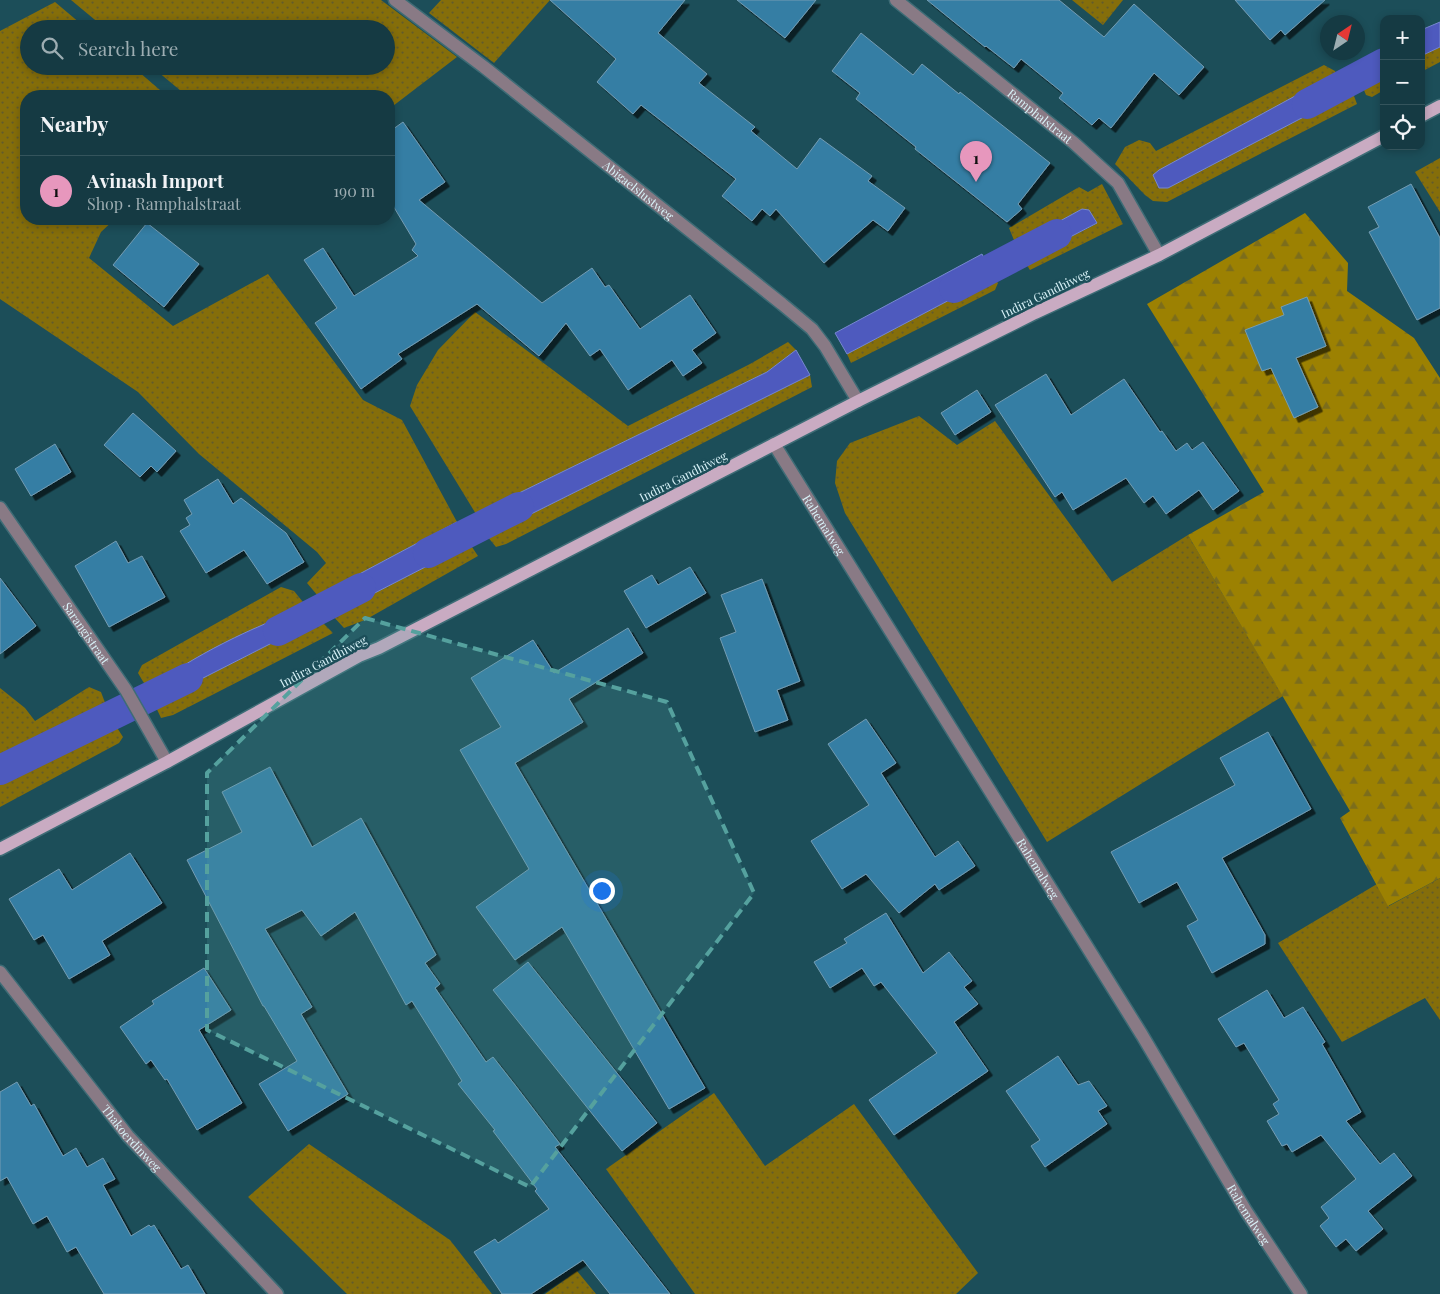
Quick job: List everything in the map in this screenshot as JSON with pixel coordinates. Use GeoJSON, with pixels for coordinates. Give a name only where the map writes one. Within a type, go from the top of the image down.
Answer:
{"type":"FeatureCollection","features":[{"type":"Feature","properties":{"kind":"main road"},"geometry":{"type":"LineString","coordinates":[[1425,114],[1440,106]]}},
{"type":"Feature","properties":{"kind":"main road","name":"Indira Gandhiweg"},"geometry":{"type":"LineString","coordinates":[[0,849],[167,762],[360,656],[858,401],[1035,313],[1159,255],[1380,138]]}},
{"type":"Feature","properties":{"kind":"street","name":"Abigaelslustweg"},"geometry":{"type":"LineString","coordinates":[[395,0],[484,66],[812,329],[826,346],[858,401]]}},
{"type":"Feature","properties":{"kind":"street","name":"Ramphalstraat"},"geometry":{"type":"LineString","coordinates":[[896,0],[1074,143],[1118,183],[1159,255]]}},
{"type":"Feature","properties":{"kind":"street","name":"Rahemalweg"},"geometry":{"type":"LineString","coordinates":[[774,444],[1142,1035],[1246,1211],[1301,1294]]}},
{"type":"Feature","properties":{"kind":"street","name":"Sarangistraat"},"geometry":{"type":"LineString","coordinates":[[0,508],[126,690],[167,762]]}},
{"type":"Feature","properties":{"kind":"street","name":"Thakoerdinweg"},"geometry":{"type":"LineString","coordinates":[[0,972],[128,1136],[277,1294]]}},
{"type":"Feature","properties":{"kind":"highlighted area"},"geometry":{"type":"Polygon","coordinates":[[[365,618],[667,702],[754,893],[530,1187],[207,1030],[207,773],[365,618]]]}},
{"type":"Feature","properties":{"kind":"shaded area"},"geometry":{"type":"Polygon","coordinates":[[[71,0],[381,0],[457,57],[395,104],[395,90],[180,90],[162,75],[395,75],[395,20],[95,20],[71,0]]]}},
{"type":"Feature","properties":{"kind":"shaded area"},"geometry":{"type":"Polygon","coordinates":[[[441,0],[550,0],[494,63],[429,13],[441,0]]]}},
{"type":"Feature","properties":{"kind":"shaded area"},"geometry":{"type":"Polygon","coordinates":[[[1072,0],[1123,0],[1103,25],[1072,0]]]}},
{"type":"Feature","properties":{"kind":"shaded area"},"geometry":{"type":"Polygon","coordinates":[[[55,2],[76,20],[21,20],[55,2]]]}},
{"type":"Feature","properties":{"kind":"shaded area"},"geometry":{"type":"Polygon","coordinates":[[[20,20],[20,75],[142,75],[160,90],[20,90],[20,225],[109,225],[101,232],[89,258],[173,326],[268,274],[363,400],[402,420],[457,522],[318,596],[307,583],[326,563],[317,552],[199,454],[138,392],[0,299],[0,31],[20,20]]]}},
{"type":"Feature","properties":{"kind":"shaded area"},"geometry":{"type":"Polygon","coordinates":[[[1440,22],[1440,47],[1425,54],[1425,28],[1440,22]]]}},
{"type":"Feature","properties":{"kind":"shaded area"},"geometry":{"type":"Polygon","coordinates":[[[1440,47],[1440,62],[1425,70],[1425,54],[1440,47]]]}},
{"type":"Feature","properties":{"kind":"shaded area"},"geometry":{"type":"Polygon","coordinates":[[[1379,51],[1380,53],[1380,78],[1367,86],[1361,83],[1352,67],[1379,51]]]}},
{"type":"Feature","properties":{"kind":"shaded area"},"geometry":{"type":"Polygon","coordinates":[[[1324,65],[1335,71],[1338,77],[1330,77],[1159,188],[1168,188],[1347,94],[1354,96],[1357,104],[1167,202],[1153,201],[1115,164],[1125,147],[1139,140],[1150,143],[1156,151],[1324,65]]]}},
{"type":"Feature","properties":{"kind":"shaded area"},"geometry":{"type":"Polygon","coordinates":[[[1330,77],[1338,77],[1347,94],[1168,188],[1159,188],[1153,175],[1159,170],[1330,77]]]}},
{"type":"Feature","properties":{"kind":"shaded area"},"geometry":{"type":"Polygon","coordinates":[[[1380,78],[1380,92],[1372,97],[1366,95],[1361,83],[1367,86],[1380,78]]]}},
{"type":"Feature","properties":{"kind":"shaded area"},"geometry":{"type":"Polygon","coordinates":[[[1440,158],[1440,212],[1415,172],[1440,158]]]}},
{"type":"Feature","properties":{"kind":"shaded area"},"geometry":{"type":"Polygon","coordinates":[[[1102,184],[1123,224],[1030,270],[1024,261],[1096,224],[1082,209],[1016,245],[1009,228],[1079,187],[1088,192],[1102,184]]]}},
{"type":"Feature","properties":{"kind":"shaded area"},"geometry":{"type":"Polygon","coordinates":[[[1082,209],[1089,210],[1097,223],[1024,261],[1016,245],[1082,209]]]}},
{"type":"Feature","properties":{"kind":"shaded area"},"geometry":{"type":"Polygon","coordinates":[[[982,254],[993,277],[847,354],[835,333],[982,254]]]}},
{"type":"Feature","properties":{"kind":"shaded area"},"geometry":{"type":"Polygon","coordinates":[[[993,277],[998,283],[995,290],[851,363],[847,354],[993,277]]]}},
{"type":"Feature","properties":{"kind":"shaded area"},"geometry":{"type":"Polygon","coordinates":[[[475,312],[628,426],[750,364],[788,342],[796,350],[767,372],[476,514],[410,406],[417,385],[438,350],[475,312]]]}},
{"type":"Feature","properties":{"kind":"shaded area"},"geometry":{"type":"Polygon","coordinates":[[[796,350],[810,375],[487,536],[476,514],[767,372],[796,350]]]}},
{"type":"Feature","properties":{"kind":"shaded area"},"geometry":{"type":"Polygon","coordinates":[[[810,375],[812,387],[506,544],[496,547],[487,536],[810,375]]]}},
{"type":"Feature","properties":{"kind":"shaded area"},"geometry":{"type":"Polygon","coordinates":[[[919,416],[957,445],[995,421],[1112,582],[1188,535],[1283,696],[1047,842],[845,513],[835,483],[837,461],[850,443],[919,416]]]}},
{"type":"Feature","properties":{"kind":"shaded area"},"geometry":{"type":"Polygon","coordinates":[[[457,522],[470,544],[332,615],[318,596],[457,522]]]}},
{"type":"Feature","properties":{"kind":"shaded area"},"geometry":{"type":"Polygon","coordinates":[[[470,544],[478,556],[365,620],[344,628],[332,615],[470,544]]]}},
{"type":"Feature","properties":{"kind":"shaded area"},"geometry":{"type":"Polygon","coordinates":[[[281,587],[294,591],[307,607],[289,614],[164,677],[148,690],[138,673],[142,665],[281,587]]]}},
{"type":"Feature","properties":{"kind":"shaded area"},"geometry":{"type":"Polygon","coordinates":[[[307,607],[319,619],[154,703],[148,690],[184,665],[266,623],[307,607]]]}},
{"type":"Feature","properties":{"kind":"shaded area"},"geometry":{"type":"Polygon","coordinates":[[[319,619],[333,633],[173,715],[161,718],[154,703],[319,619]]]}},
{"type":"Feature","properties":{"kind":"shaded area"},"geometry":{"type":"Polygon","coordinates":[[[89,687],[101,692],[107,708],[0,762],[0,688],[25,708],[35,721],[89,687]]]}},
{"type":"Feature","properties":{"kind":"shaded area"},"geometry":{"type":"Polygon","coordinates":[[[107,708],[114,723],[0,782],[0,762],[107,708]]]}},
{"type":"Feature","properties":{"kind":"shaded area"},"geometry":{"type":"Polygon","coordinates":[[[114,723],[123,737],[119,743],[0,807],[0,782],[114,723]]]}},
{"type":"Feature","properties":{"kind":"shaded area"},"geometry":{"type":"Polygon","coordinates":[[[1440,878],[1440,1020],[1425,998],[1342,1042],[1278,943],[1377,884],[1389,906],[1440,878]]]}},
{"type":"Feature","properties":{"kind":"shaded area"},"geometry":{"type":"Polygon","coordinates":[[[714,1093],[765,1166],[854,1104],[978,1273],[956,1294],[695,1294],[606,1169],[714,1093]]]}},
{"type":"Feature","properties":{"kind":"shaded area"},"geometry":{"type":"Polygon","coordinates":[[[309,1144],[450,1240],[492,1294],[347,1294],[248,1197],[309,1144]]]}},
{"type":"Feature","properties":{"kind":"shaded area"},"geometry":{"type":"Polygon","coordinates":[[[577,1271],[596,1294],[545,1294],[577,1271]]]}},
{"type":"Feature","properties":{"kind":"green space"},"geometry":{"type":"Polygon","coordinates":[[[1305,213],[1348,263],[1347,291],[1414,338],[1440,378],[1440,878],[1388,906],[1340,818],[1350,811],[1188,535],[1264,492],[1147,304],[1305,213]]]}},
{"type":"Feature","properties":{"kind":"building"},"geometry":{"type":"Polygon","coordinates":[[[550,0],[685,0],[658,33],[707,74],[699,83],[755,127],[751,131],[797,169],[820,138],[872,176],[868,181],[905,208],[888,231],[873,220],[824,263],[776,209],[770,216],[762,209],[752,221],[722,196],[736,179],[641,105],[633,114],[597,82],[616,59],[550,0]]]}},
{"type":"Feature","properties":{"kind":"building"},"geometry":{"type":"Polygon","coordinates":[[[737,0],[816,0],[785,38],[737,0]]]}},
{"type":"Feature","properties":{"kind":"building"},"geometry":{"type":"Polygon","coordinates":[[[927,0],[1059,0],[1104,37],[1134,4],[1204,67],[1179,95],[1154,73],[1111,128],[1099,118],[1092,125],[1059,98],[1063,93],[1021,59],[1014,68],[927,0]]]}},
{"type":"Feature","properties":{"kind":"building"},"geometry":{"type":"Polygon","coordinates":[[[1235,0],[1325,0],[1285,35],[1281,30],[1270,40],[1235,0]]]}},
{"type":"Feature","properties":{"kind":"building"},"geometry":{"type":"Polygon","coordinates":[[[861,33],[913,75],[922,64],[1050,163],[1018,204],[1022,209],[1007,222],[915,149],[916,147],[856,99],[860,93],[832,71],[861,33]]]}},
{"type":"Feature","properties":{"kind":"building"},"geometry":{"type":"Polygon","coordinates":[[[403,122],[445,182],[419,200],[542,303],[592,268],[605,287],[609,285],[640,329],[690,295],[716,333],[692,350],[702,363],[683,376],[672,360],[628,390],[600,349],[590,356],[566,323],[539,356],[477,304],[398,354],[402,359],[361,389],[315,323],[337,308],[304,260],[323,248],[354,296],[418,256],[412,250],[416,244],[395,209],[395,128],[403,122]]]}},
{"type":"Feature","properties":{"kind":"building"},"geometry":{"type":"Polygon","coordinates":[[[1411,184],[1440,238],[1440,308],[1417,320],[1369,232],[1379,227],[1368,207],[1411,184]]]}},
{"type":"Feature","properties":{"kind":"building"},"geometry":{"type":"Polygon","coordinates":[[[145,225],[150,225],[199,264],[164,307],[113,265],[145,225]]]}},
{"type":"Feature","properties":{"kind":"building"},"geometry":{"type":"Polygon","coordinates":[[[1307,297],[1326,346],[1296,358],[1318,407],[1294,418],[1271,368],[1262,371],[1245,330],[1284,315],[1281,307],[1307,297]]]}},
{"type":"Feature","properties":{"kind":"building"},"geometry":{"type":"Polygon","coordinates":[[[1046,374],[1071,415],[1124,379],[1160,432],[1162,431],[1176,451],[1187,443],[1192,450],[1203,442],[1239,491],[1213,510],[1199,490],[1166,514],[1153,496],[1144,503],[1126,478],[1073,510],[1062,492],[1055,497],[995,405],[1046,374]]]}},
{"type":"Feature","properties":{"kind":"building"},"geometry":{"type":"Polygon","coordinates":[[[977,390],[991,412],[955,435],[941,413],[977,390]]]}},
{"type":"Feature","properties":{"kind":"building"},"geometry":{"type":"Polygon","coordinates":[[[133,413],[176,451],[157,472],[151,466],[140,477],[104,445],[133,413]]]}},
{"type":"Feature","properties":{"kind":"building"},"geometry":{"type":"Polygon","coordinates":[[[55,444],[71,472],[31,496],[15,469],[55,444]]]}},
{"type":"Feature","properties":{"kind":"building"},"geometry":{"type":"Polygon","coordinates":[[[218,479],[233,504],[241,498],[286,533],[304,562],[267,584],[244,550],[206,573],[180,531],[190,525],[186,518],[192,514],[184,500],[218,479]]]}},
{"type":"Feature","properties":{"kind":"building"},"geometry":{"type":"Polygon","coordinates":[[[116,541],[128,563],[142,556],[165,597],[109,627],[75,566],[116,541]]]}},
{"type":"Feature","properties":{"kind":"building"},"geometry":{"type":"Polygon","coordinates":[[[690,567],[706,593],[646,628],[624,591],[652,575],[658,585],[690,567]]]}},
{"type":"Feature","properties":{"kind":"building"},"geometry":{"type":"Polygon","coordinates":[[[0,578],[36,626],[0,654],[0,578]]]}},
{"type":"Feature","properties":{"kind":"building"},"geometry":{"type":"Polygon","coordinates":[[[762,579],[800,681],[777,690],[788,720],[755,732],[720,638],[736,632],[721,595],[762,579]]]}},
{"type":"Feature","properties":{"kind":"building"},"geometry":{"type":"Polygon","coordinates":[[[628,628],[643,653],[569,699],[583,722],[515,763],[705,1088],[669,1109],[562,927],[515,960],[476,907],[529,869],[460,750],[501,727],[471,678],[533,640],[554,673],[628,628]]]}},
{"type":"Feature","properties":{"kind":"building"},"geometry":{"type":"Polygon","coordinates":[[[866,719],[896,763],[881,773],[935,857],[958,841],[975,866],[939,890],[935,884],[899,913],[866,874],[842,889],[811,841],[869,805],[828,744],[866,719]]]}},
{"type":"Feature","properties":{"kind":"building"},"geometry":{"type":"Polygon","coordinates":[[[1268,732],[1311,809],[1222,858],[1265,935],[1265,944],[1212,973],[1187,926],[1198,920],[1177,882],[1139,903],[1111,852],[1235,785],[1220,758],[1268,732]]]}},
{"type":"Feature","properties":{"kind":"building"},"geometry":{"type":"Polygon","coordinates":[[[270,767],[312,847],[361,818],[436,955],[425,963],[440,984],[435,988],[486,1062],[493,1057],[560,1144],[555,1147],[670,1294],[610,1294],[583,1260],[531,1294],[502,1294],[474,1252],[495,1239],[498,1243],[549,1209],[535,1191],[537,1189],[493,1131],[495,1130],[458,1084],[462,1081],[412,1001],[406,1005],[355,912],[321,936],[302,910],[265,929],[312,1007],[301,1014],[348,1094],[288,1131],[259,1084],[297,1061],[263,1006],[187,860],[242,832],[222,792],[270,767]]]}},
{"type":"Feature","properties":{"kind":"building"},"geometry":{"type":"Polygon","coordinates":[[[130,853],[162,903],[102,941],[110,955],[69,979],[43,935],[34,940],[9,899],[59,869],[72,890],[130,853]]]}},
{"type":"Feature","properties":{"kind":"building"},"geometry":{"type":"Polygon","coordinates":[[[886,913],[923,973],[949,952],[972,981],[964,987],[978,1004],[954,1022],[988,1071],[894,1135],[869,1100],[937,1053],[881,982],[874,986],[862,968],[830,988],[814,962],[847,943],[844,939],[886,913]]]}},
{"type":"Feature","properties":{"kind":"building"},"geometry":{"type":"Polygon","coordinates":[[[528,962],[657,1123],[622,1151],[493,990],[528,962]]]}},
{"type":"Feature","properties":{"kind":"building"},"geometry":{"type":"Polygon","coordinates":[[[204,968],[231,1010],[199,1030],[242,1103],[197,1130],[167,1079],[165,1080],[151,1060],[146,1064],[120,1027],[154,1004],[152,1001],[204,968]]]}},
{"type":"Feature","properties":{"kind":"building"},"geometry":{"type":"Polygon","coordinates":[[[1267,990],[1284,1018],[1303,1007],[1325,1042],[1322,1044],[1361,1112],[1346,1121],[1380,1164],[1394,1153],[1412,1176],[1368,1211],[1383,1229],[1356,1251],[1346,1239],[1336,1247],[1320,1226],[1329,1218],[1321,1207],[1356,1179],[1321,1135],[1292,1152],[1287,1144],[1282,1146],[1267,1121],[1279,1114],[1273,1104],[1279,1100],[1244,1043],[1236,1047],[1218,1019],[1267,990]]]}},
{"type":"Feature","properties":{"kind":"building"},"geometry":{"type":"Polygon","coordinates":[[[1058,1056],[1078,1085],[1089,1081],[1107,1106],[1098,1111],[1107,1124],[1045,1167],[1031,1146],[1040,1140],[1006,1091],[1058,1056]]]}},
{"type":"Feature","properties":{"kind":"building"},"geometry":{"type":"Polygon","coordinates":[[[17,1082],[31,1106],[34,1104],[63,1156],[76,1148],[87,1167],[103,1158],[115,1179],[103,1185],[131,1236],[149,1225],[151,1227],[154,1225],[181,1269],[188,1265],[205,1294],[104,1294],[76,1247],[67,1252],[47,1216],[33,1224],[7,1177],[0,1181],[0,1092],[17,1082]]]}},
{"type":"Feature","properties":{"kind":"waterway"},"geometry":{"type":"LineString","coordinates":[[1307,104],[1380,65]]}},
{"type":"Feature","properties":{"kind":"waterway"},"geometry":{"type":"LineString","coordinates":[[954,288],[1057,234]]}},
{"type":"Feature","properties":{"kind":"waterway"},"geometry":{"type":"LineString","coordinates":[[428,553],[519,507]]}},
{"type":"Feature","properties":{"kind":"waterway"},"geometry":{"type":"LineString","coordinates":[[278,631],[361,588]]}},
{"type":"Feature","properties":{"kind":"waterway"},"geometry":{"type":"LineString","coordinates":[[0,770],[188,678]]}},
{"type":"Feature","properties":{"kind":"place","name":"Avinash Import"},"geometry":{"type":"Point","coordinates":[976,182]}}]}
